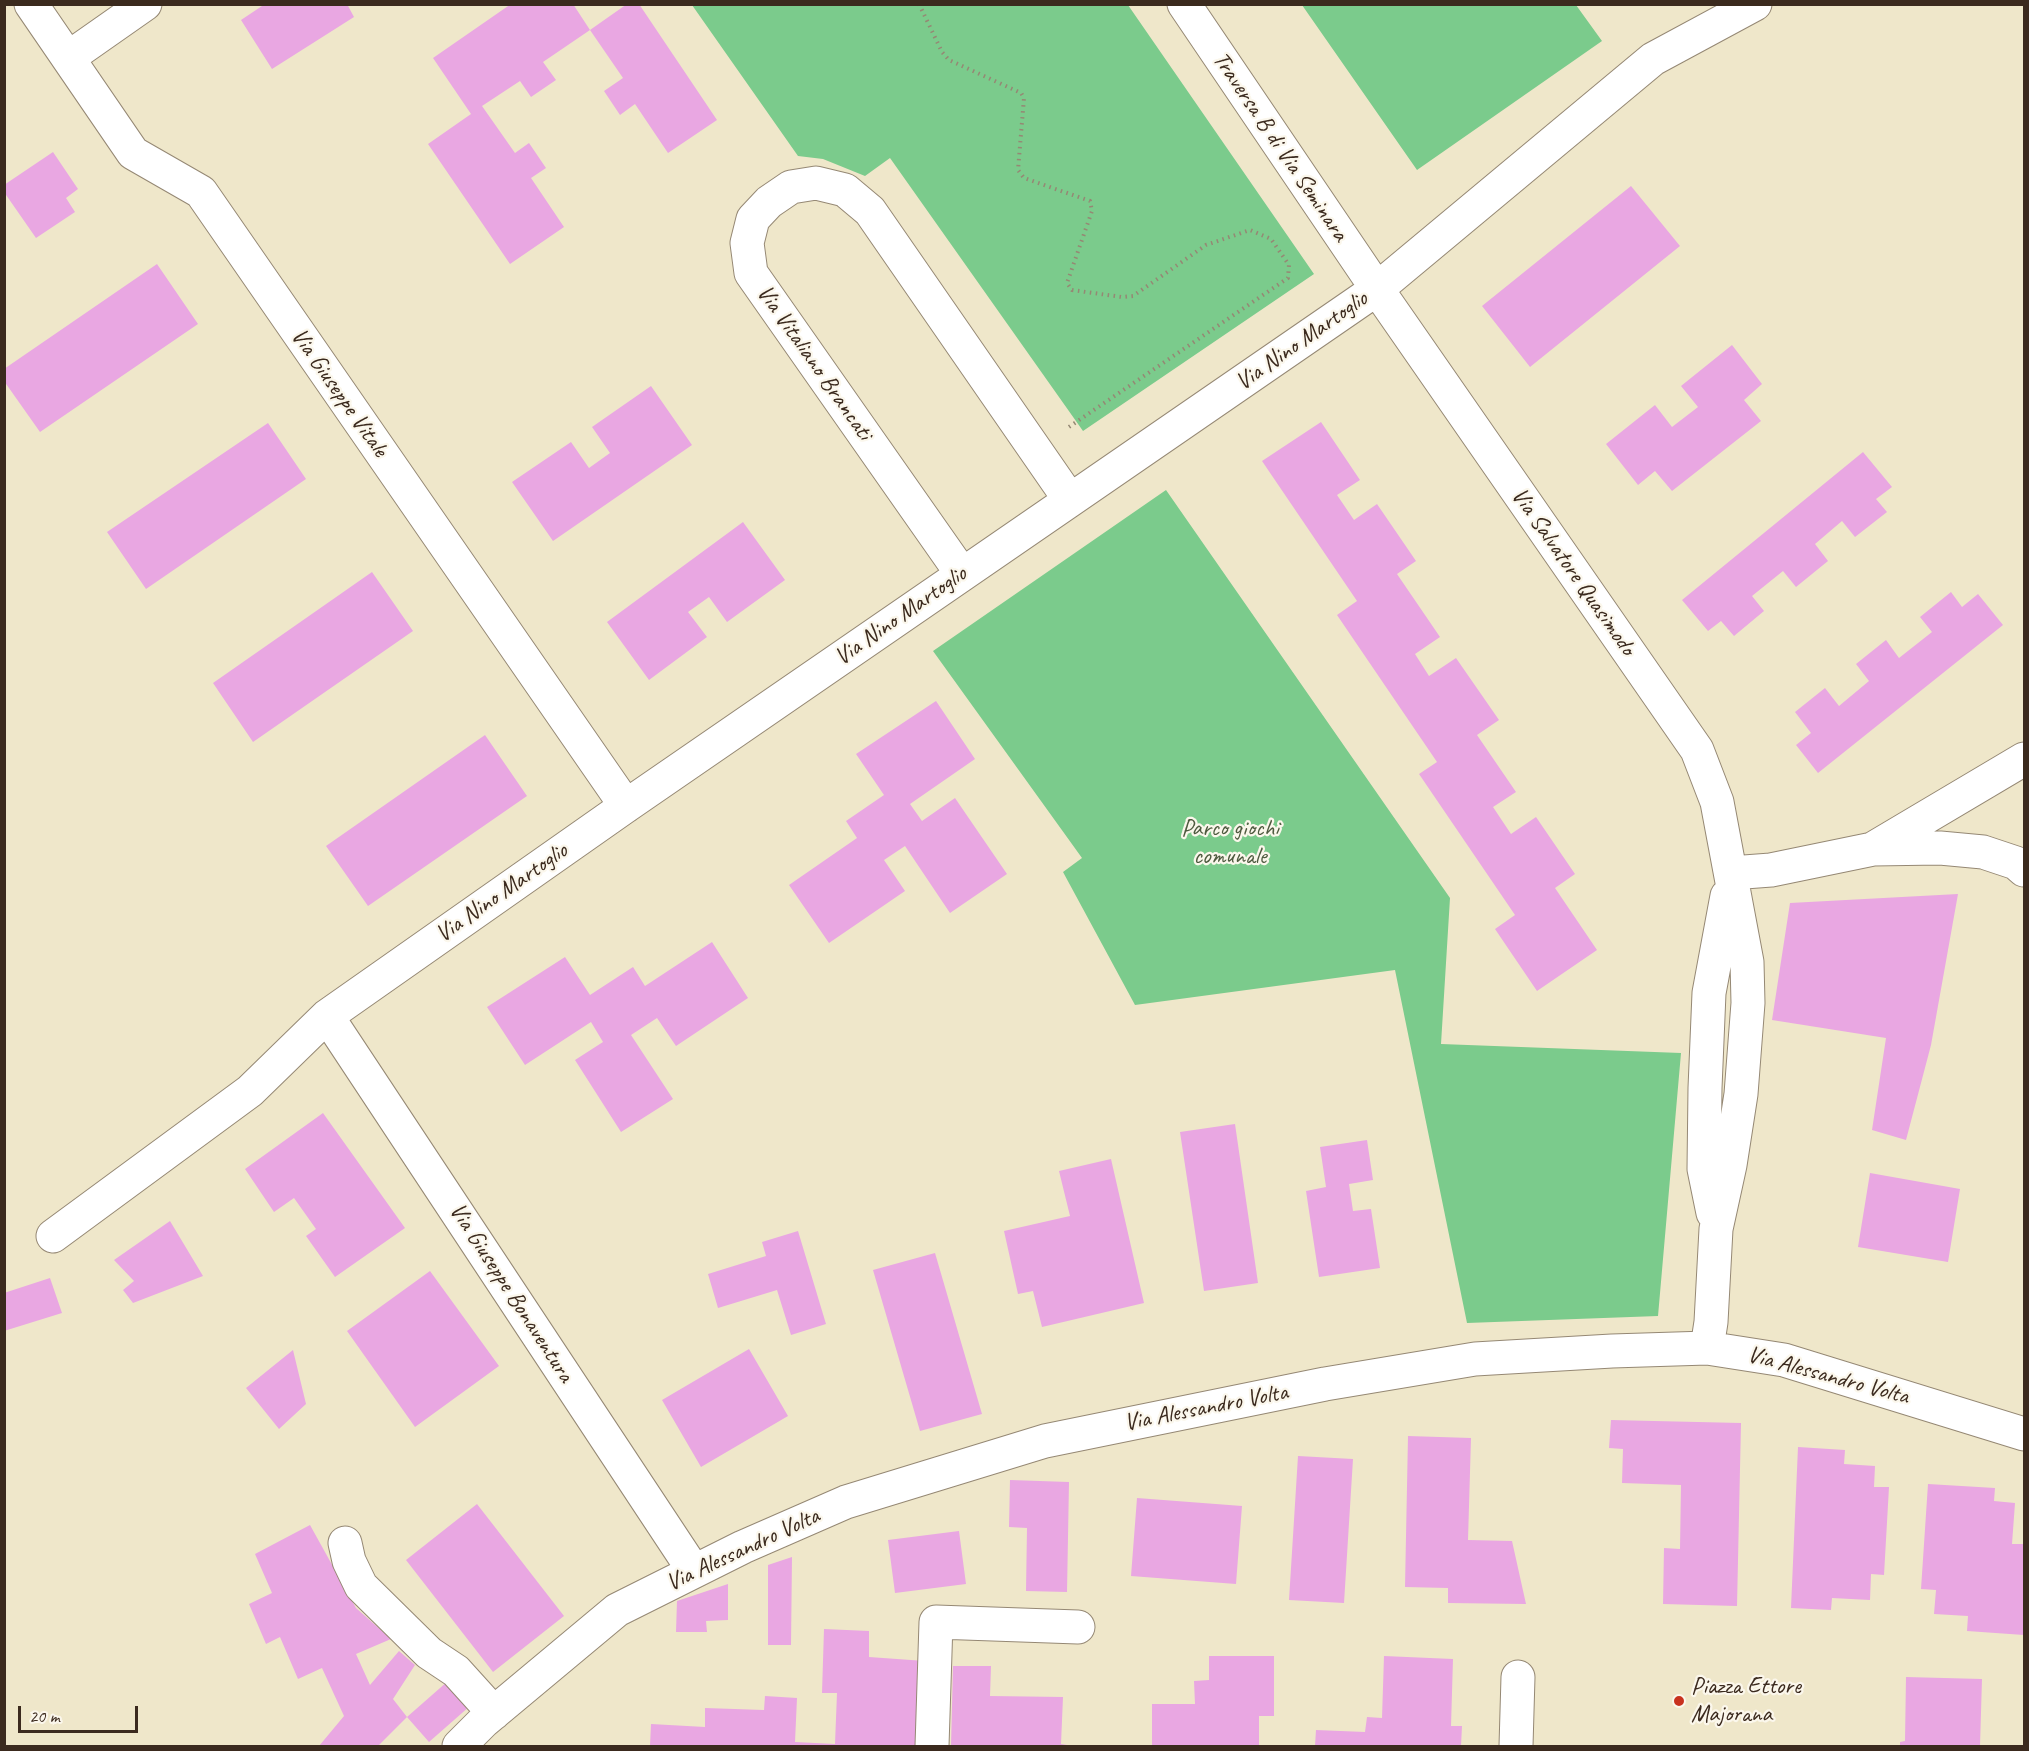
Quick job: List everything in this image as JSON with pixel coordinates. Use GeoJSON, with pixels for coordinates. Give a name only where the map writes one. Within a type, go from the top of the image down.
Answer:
{"type":"FeatureCollection","features":[{"type":"Feature","properties":{"kind":"street","name":"Via Giuseppe Vitale"},"geometry":{"type":"LineString","coordinates":[[31,4],[133,153],[201,192],[626,806]]}},
{"type":"Feature","properties":{"kind":"street"},"geometry":{"type":"LineString","coordinates":[[68,58],[145,4]]}},
{"type":"Feature","properties":{"kind":"street","name":"Traversa B di Via Seminara"},"geometry":{"type":"LineString","coordinates":[[1184,4],[1377,289]]}},
{"type":"Feature","properties":{"kind":"street","name":"Via Nino Martoglio"},"geometry":{"type":"LineString","coordinates":[[53,1236],[250,1091],[327,1016],[626,806],[1377,289],[1653,59],[1755,4]]}},
{"type":"Feature","properties":{"kind":"street","name":"Via Vitaliano Brancati"},"geometry":{"type":"LineString","coordinates":[[962,574],[751,273],[747,243],[753,219],[769,202],[791,187],[816,183],[845,190],[870,211],[1070,500]]}},
{"type":"Feature","properties":{"kind":"street","name":"Via Salvatore Quasimodo"},"geometry":{"type":"LineString","coordinates":[[1377,289],[1697,750],[1717,802],[1747,962],[1748,1003],[1741,1094],[1730,1165],[1716,1229],[1711,1322],[1707,1348]]}},
{"type":"Feature","properties":{"kind":"street"},"geometry":{"type":"LineString","coordinates":[[1874,849],[2025,759]]}},
{"type":"Feature","properties":{"kind":"street"},"geometry":{"type":"LineString","coordinates":[[1731,873],[1771,870],[1874,849],[1940,848],[1983,852],[2016,863],[2025,870]]}},
{"type":"Feature","properties":{"kind":"street","name":"Via Giuseppe Bonaventura"},"geometry":{"type":"LineString","coordinates":[[327,1016],[694,1571]]}},
{"type":"Feature","properties":{"kind":"street","name":"Via Alessandro Volta"},"geometry":{"type":"LineString","coordinates":[[459,1746],[494,1713],[617,1610],[743,1547],[846,1502],[1045,1441],[1325,1384],[1475,1359],[1707,1348],[1784,1359],[2025,1434]]}},
{"type":"Feature","properties":{"kind":"street"},"geometry":{"type":"LineString","coordinates":[[345,1543],[349,1561],[361,1586],[429,1653],[456,1671],[494,1713]]}},
{"type":"Feature","properties":{"kind":"street"},"geometry":{"type":"LineString","coordinates":[[932,1746],[936,1622],[1078,1627]]}},
{"type":"Feature","properties":{"kind":"street"},"geometry":{"type":"LineString","coordinates":[[1516,1746],[1518,1677]]}},
{"type":"Feature","properties":{"kind":"path"},"geometry":{"type":"LineString","coordinates":[[919,4],[942,52],[949,60],[1021,93],[1024,98],[1018,170],[1024,178],[1090,201],[1092,211],[1067,283],[1072,290],[1122,297],[1133,296],[1206,245],[1250,230],[1271,239],[1289,265],[1288,278],[1036,450]]}},
{"type":"Feature","properties":{"kind":"green space"},"geometry":{"type":"Polygon","coordinates":[[[692,5],[1128,5],[1314,274],[1083,431],[890,158],[865,176],[823,159],[798,156],[692,5]]]}},
{"type":"Feature","properties":{"kind":"green space"},"geometry":{"type":"Polygon","coordinates":[[[1302,5],[1576,5],[1602,41],[1417,170],[1302,5]]]}},
{"type":"Feature","properties":{"kind":"green space","name":"Parco giochi comunale"},"geometry":{"type":"Polygon","coordinates":[[[1166,490],[1450,898],[1441,1044],[1681,1053],[1658,1316],[1467,1323],[1395,970],[1135,1005],[1063,872],[1082,858],[933,651],[1166,490]]]}},
{"type":"Feature","properties":{"kind":"building"},"geometry":{"type":"Polygon","coordinates":[[[265,4],[347,4],[354,17],[272,69],[241,20],[265,4]]]}},
{"type":"Feature","properties":{"kind":"building"},"geometry":{"type":"Polygon","coordinates":[[[511,4],[573,4],[590,30],[543,62],[556,80],[531,97],[520,81],[482,106],[515,153],[529,143],[546,168],[531,178],[564,227],[510,264],[428,144],[471,114],[433,58],[511,4]]]}},
{"type":"Feature","properties":{"kind":"building"},"geometry":{"type":"Polygon","coordinates":[[[627,4],[639,4],[717,120],[668,153],[635,104],[620,115],[604,91],[623,78],[590,30],[627,4]]]}},
{"type":"Feature","properties":{"kind":"building"},"geometry":{"type":"Polygon","coordinates":[[[53,152],[78,189],[66,198],[75,212],[36,238],[4,192],[4,185],[53,152]]]}},
{"type":"Feature","properties":{"kind":"building"},"geometry":{"type":"Polygon","coordinates":[[[1631,186],[1680,246],[1530,367],[1482,306],[1631,186]]]}},
{"type":"Feature","properties":{"kind":"building"},"geometry":{"type":"Polygon","coordinates":[[[157,264],[198,324],[40,432],[4,381],[4,369],[157,264]]]}},
{"type":"Feature","properties":{"kind":"building"},"geometry":{"type":"Polygon","coordinates":[[[1732,345],[1762,384],[1744,400],[1761,421],[1672,491],[1655,471],[1638,485],[1606,444],[1655,405],[1672,427],[1698,407],[1681,386],[1732,345]]]}},
{"type":"Feature","properties":{"kind":"building"},"geometry":{"type":"Polygon","coordinates":[[[651,386],[692,445],[553,541],[512,482],[571,442],[589,468],[610,453],[592,427],[651,386]]]}},
{"type":"Feature","properties":{"kind":"building"},"geometry":{"type":"Polygon","coordinates":[[[1321,422],[1360,480],[1337,495],[1354,520],[1377,504],[1416,561],[1397,574],[1440,637],[1415,654],[1429,676],[1456,658],[1499,720],[1477,735],[1516,792],[1493,807],[1511,834],[1536,817],[1575,874],[1555,888],[1597,950],[1537,991],[1495,929],[1515,915],[1419,774],[1437,762],[1337,615],[1357,601],[1262,461],[1321,422]]]}},
{"type":"Feature","properties":{"kind":"building"},"geometry":{"type":"Polygon","coordinates":[[[268,423],[306,479],[146,589],[107,532],[268,423]]]}},
{"type":"Feature","properties":{"kind":"building"},"geometry":{"type":"Polygon","coordinates":[[[1863,452],[1892,487],[1876,499],[1887,512],[1855,537],[1842,521],[1815,544],[1828,561],[1796,587],[1783,571],[1752,596],[1764,611],[1734,636],[1721,621],[1708,631],[1682,600],[1863,452]]]}},
{"type":"Feature","properties":{"kind":"building"},"geometry":{"type":"Polygon","coordinates":[[[743,522],[785,580],[727,622],[709,597],[688,612],[707,637],[649,680],[607,622],[743,522]]]}},
{"type":"Feature","properties":{"kind":"building"},"geometry":{"type":"Polygon","coordinates":[[[372,572],[413,631],[253,742],[213,683],[372,572]]]}},
{"type":"Feature","properties":{"kind":"building"},"geometry":{"type":"Polygon","coordinates":[[[1951,592],[1962,607],[1978,594],[2003,625],[1818,773],[1796,745],[1811,733],[1795,712],[1825,688],[1839,706],[1869,681],[1856,664],[1886,640],[1899,658],[1932,632],[1920,617],[1951,592]]]}},
{"type":"Feature","properties":{"kind":"building"},"geometry":{"type":"Polygon","coordinates":[[[936,701],[975,759],[910,804],[922,821],[955,798],[1007,874],[950,913],[905,846],[884,860],[905,891],[829,943],[789,885],[857,838],[846,821],[884,795],[856,754],[936,701]]]}},
{"type":"Feature","properties":{"kind":"building"},"geometry":{"type":"Polygon","coordinates":[[[485,735],[527,796],[368,906],[326,846],[485,735]]]}},
{"type":"Feature","properties":{"kind":"building"},"geometry":{"type":"Polygon","coordinates":[[[1958,894],[1931,1045],[1906,1140],[1872,1130],[1886,1038],[1772,1020],[1790,903],[1958,894]]]}},
{"type":"Feature","properties":{"kind":"building"},"geometry":{"type":"Polygon","coordinates":[[[712,942],[748,998],[676,1046],[657,1018],[631,1035],[673,1099],[621,1132],[575,1060],[603,1042],[591,1022],[525,1065],[487,1007],[565,957],[590,995],[633,967],[645,986],[712,942]]]}},
{"type":"Feature","properties":{"kind":"building"},"geometry":{"type":"Polygon","coordinates":[[[323,1113],[405,1228],[335,1277],[306,1236],[316,1229],[294,1198],[274,1212],[245,1169],[323,1113]]]}},
{"type":"Feature","properties":{"kind":"building"},"geometry":{"type":"Polygon","coordinates":[[[1235,1124],[1258,1283],[1204,1291],[1180,1132],[1235,1124]]]}},
{"type":"Feature","properties":{"kind":"building"},"geometry":{"type":"Polygon","coordinates":[[[1367,1140],[1373,1180],[1349,1184],[1353,1211],[1371,1209],[1380,1268],[1319,1277],[1306,1191],[1326,1187],[1320,1147],[1367,1140]]]}},
{"type":"Feature","properties":{"kind":"building"},"geometry":{"type":"Polygon","coordinates":[[[1111,1159],[1144,1303],[1042,1327],[1033,1291],[1018,1294],[1004,1231],[1070,1216],[1059,1171],[1111,1159]]]}},
{"type":"Feature","properties":{"kind":"building"},"geometry":{"type":"Polygon","coordinates":[[[1870,1173],[1960,1189],[1948,1262],[1858,1247],[1870,1173]]]}},
{"type":"Feature","properties":{"kind":"building"},"geometry":{"type":"Polygon","coordinates":[[[170,1221],[203,1276],[133,1303],[123,1290],[134,1281],[114,1260],[170,1221]]]}},
{"type":"Feature","properties":{"kind":"building"},"geometry":{"type":"Polygon","coordinates":[[[798,1231],[826,1324],[791,1335],[777,1290],[718,1308],[708,1274],[766,1256],[762,1242],[798,1231]]]}},
{"type":"Feature","properties":{"kind":"building"},"geometry":{"type":"Polygon","coordinates":[[[935,1253],[982,1414],[920,1431],[873,1270],[935,1253]]]}},
{"type":"Feature","properties":{"kind":"building"},"geometry":{"type":"Polygon","coordinates":[[[430,1271],[499,1366],[415,1427],[347,1331],[430,1271]]]}},
{"type":"Feature","properties":{"kind":"building"},"geometry":{"type":"Polygon","coordinates":[[[50,1278],[62,1313],[4,1331],[4,1293],[50,1278]]]}},
{"type":"Feature","properties":{"kind":"building"},"geometry":{"type":"Polygon","coordinates":[[[749,1349],[788,1416],[701,1467],[662,1400],[749,1349]]]}},
{"type":"Feature","properties":{"kind":"building"},"geometry":{"type":"Polygon","coordinates":[[[293,1350],[306,1404],[279,1429],[246,1388],[293,1350]]]}},
{"type":"Feature","properties":{"kind":"building"},"geometry":{"type":"Polygon","coordinates":[[[1611,1420],[1741,1423],[1737,1606],[1663,1604],[1664,1548],[1680,1549],[1681,1485],[1622,1483],[1623,1449],[1609,1448],[1611,1420]]]}},
{"type":"Feature","properties":{"kind":"building"},"geometry":{"type":"Polygon","coordinates":[[[1408,1436],[1471,1438],[1468,1540],[1512,1541],[1526,1604],[1448,1603],[1448,1588],[1405,1587],[1408,1436]]]}},
{"type":"Feature","properties":{"kind":"building"},"geometry":{"type":"Polygon","coordinates":[[[1798,1447],[1845,1450],[1844,1464],[1875,1466],[1874,1487],[1889,1487],[1884,1575],[1871,1574],[1870,1600],[1832,1598],[1831,1610],[1791,1608],[1798,1447]]]}},
{"type":"Feature","properties":{"kind":"building"},"geometry":{"type":"Polygon","coordinates":[[[1298,1456],[1353,1459],[1344,1603],[1289,1600],[1298,1456]]]}},
{"type":"Feature","properties":{"kind":"building"},"geometry":{"type":"Polygon","coordinates":[[[1010,1480],[1069,1482],[1067,1592],[1026,1591],[1027,1528],[1009,1527],[1010,1480]]]}},
{"type":"Feature","properties":{"kind":"building"},"geometry":{"type":"Polygon","coordinates":[[[1928,1484],[1995,1488],[1994,1501],[2015,1503],[2012,1544],[2024,1544],[2024,1635],[1967,1631],[1968,1616],[1934,1614],[1936,1590],[1921,1589],[1928,1484]]]}},
{"type":"Feature","properties":{"kind":"building"},"geometry":{"type":"Polygon","coordinates":[[[1137,1498],[1242,1506],[1236,1584],[1131,1576],[1137,1498]]]}},
{"type":"Feature","properties":{"kind":"building"},"geometry":{"type":"Polygon","coordinates":[[[477,1504],[564,1616],[493,1672],[406,1560],[477,1504]]]}},
{"type":"Feature","properties":{"kind":"building"},"geometry":{"type":"Polygon","coordinates":[[[310,1525],[356,1608],[391,1639],[356,1654],[370,1685],[399,1651],[415,1665],[393,1699],[407,1717],[378,1746],[319,1746],[344,1716],[322,1668],[298,1679],[280,1637],[266,1644],[249,1604],[272,1593],[255,1554],[310,1525]]]}},
{"type":"Feature","properties":{"kind":"building"},"geometry":{"type":"Polygon","coordinates":[[[959,1531],[966,1584],[895,1593],[888,1540],[959,1531]]]}},
{"type":"Feature","properties":{"kind":"building"},"geometry":{"type":"Polygon","coordinates":[[[792,1557],[791,1645],[768,1645],[768,1565],[792,1557]]]}},
{"type":"Feature","properties":{"kind":"building"},"geometry":{"type":"Polygon","coordinates":[[[728,1584],[728,1620],[706,1621],[707,1632],[676,1632],[677,1601],[728,1584]]]}},
{"type":"Feature","properties":{"kind":"building"},"geometry":{"type":"Polygon","coordinates":[[[824,1629],[869,1631],[869,1657],[925,1661],[920,1746],[650,1746],[651,1724],[705,1727],[705,1708],[764,1710],[765,1696],[797,1698],[795,1742],[835,1744],[837,1693],[822,1693],[824,1629]]]}},
{"type":"Feature","properties":{"kind":"building"},"geometry":{"type":"Polygon","coordinates":[[[1209,1656],[1274,1656],[1274,1716],[1259,1716],[1259,1746],[1152,1746],[1152,1704],[1195,1704],[1194,1681],[1209,1680],[1209,1656]]]}},
{"type":"Feature","properties":{"kind":"building"},"geometry":{"type":"Polygon","coordinates":[[[1384,1656],[1453,1659],[1451,1726],[1462,1726],[1461,1746],[1315,1746],[1316,1730],[1365,1732],[1367,1717],[1382,1718],[1384,1656]]]}},
{"type":"Feature","properties":{"kind":"building"},"geometry":{"type":"Polygon","coordinates":[[[953,1666],[991,1666],[990,1696],[1063,1697],[1061,1744],[1067,1746],[951,1746],[953,1666]]]}},
{"type":"Feature","properties":{"kind":"building"},"geometry":{"type":"Polygon","coordinates":[[[1906,1677],[1982,1679],[1980,1746],[1900,1746],[1900,1742],[1905,1741],[1906,1677]]]}},
{"type":"Feature","properties":{"kind":"building"},"geometry":{"type":"Polygon","coordinates":[[[448,1681],[470,1706],[429,1742],[407,1717],[448,1681]]]}},
{"type":"Feature","properties":{"kind":"place","name":"Piazza Ettore Majorana"},"geometry":{"type":"Point","coordinates":[1679,1701]}}]}
